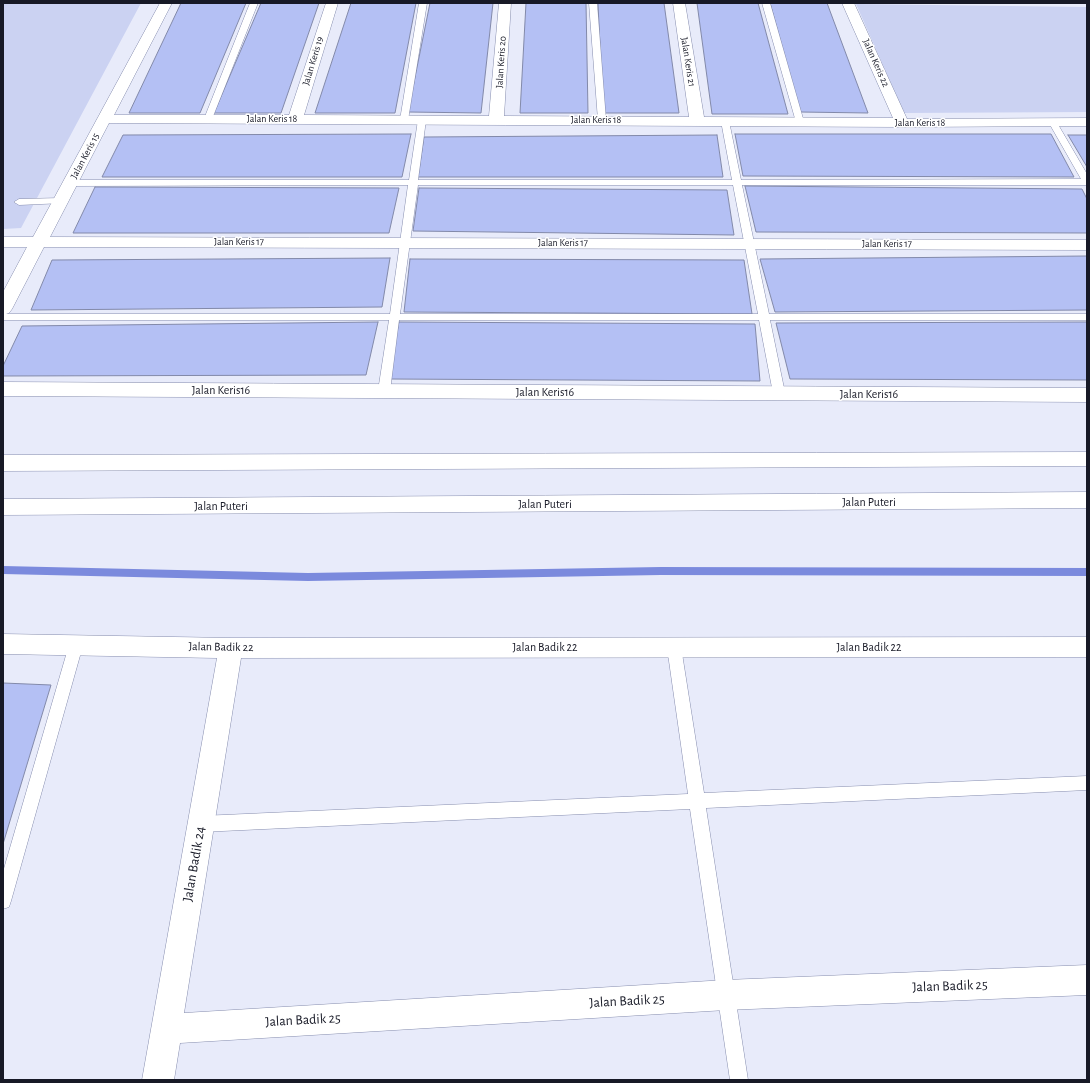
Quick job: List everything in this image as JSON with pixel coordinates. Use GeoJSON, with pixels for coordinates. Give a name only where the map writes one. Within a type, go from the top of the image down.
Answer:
{"type":"FeatureCollection","features":[{"type":"Feature","properties":{"kind":"street","name":"Jalan Keris 15"},"geometry":{"type":"LineString","coordinates":[[3,309],[166,3]]}},
{"type":"Feature","properties":{"kind":"street","name":"Jalan Keris 19"},"geometry":{"type":"LineString","coordinates":[[295,120],[332,3]]}},
{"type":"Feature","properties":{"kind":"street","name":"Jalan Keris 20"},"geometry":{"type":"LineString","coordinates":[[496,120],[505,3]]}},
{"type":"Feature","properties":{"kind":"street","name":"Jalan Keris 21"},"geometry":{"type":"LineString","coordinates":[[679,3],[697,121]]}},
{"type":"Feature","properties":{"kind":"street","name":"Jalan Keris 22"},"geometry":{"type":"LineString","coordinates":[[848,3],[902,123]]}},
{"type":"Feature","properties":{"kind":"street","name":"Jalan Keris 18"},"geometry":{"type":"LineString","coordinates":[[105,119],[602,120],[902,123],[1087,122]]}},
{"type":"Feature","properties":{"kind":"street","name":"Jalan Keris 17"},"geometry":{"type":"LineString","coordinates":[[3,242],[1087,244]]}},
{"type":"Feature","properties":{"kind":"street","name":"Jalan Keris16"},"geometry":{"type":"LineString","coordinates":[[3,389],[1087,395]]}},
{"type":"Feature","properties":{"kind":"street"},"geometry":{"type":"LineString","coordinates":[[3,463],[1087,459]]}},
{"type":"Feature","properties":{"kind":"street","name":"Jalan Puteri"},"geometry":{"type":"LineString","coordinates":[[3,507],[1087,500]]}},
{"type":"Feature","properties":{"kind":"street","name":"Jalan Badik 22"},"geometry":{"type":"LineString","coordinates":[[3,644],[231,648],[1087,646]]}},
{"type":"Feature","properties":{"kind":"street","name":"Jalan Badik 24"},"geometry":{"type":"LineString","coordinates":[[158,1080],[231,648]]}},
{"type":"Feature","properties":{"kind":"street","name":"Jalan Badik 25"},"geometry":{"type":"LineString","coordinates":[[166,1029],[726,995],[1087,980]]}},
{"type":"Feature","properties":{"kind":"lane"},"geometry":{"type":"LineString","coordinates":[[208,119],[254,3]]}},
{"type":"Feature","properties":{"kind":"lane"},"geometry":{"type":"LineString","coordinates":[[404,120],[423,3]]}},
{"type":"Feature","properties":{"kind":"lane"},"geometry":{"type":"LineString","coordinates":[[593,3],[602,120]]}},
{"type":"Feature","properties":{"kind":"lane"},"geometry":{"type":"LineString","coordinates":[[766,3],[800,122]]}},
{"type":"Feature","properties":{"kind":"lane"},"geometry":{"type":"LineString","coordinates":[[384,391],[422,120]]}},
{"type":"Feature","properties":{"kind":"lane"},"geometry":{"type":"LineString","coordinates":[[725,121],[779,393]]}},
{"type":"Feature","properties":{"kind":"lane"},"geometry":{"type":"LineString","coordinates":[[70,183],[1087,182],[1053,123]]}},
{"type":"Feature","properties":{"kind":"lane"},"geometry":{"type":"LineString","coordinates":[[19,202],[61,201]]}},
{"type":"Feature","properties":{"kind":"lane"},"geometry":{"type":"LineString","coordinates":[[3,318],[1087,317]]}},
{"type":"Feature","properties":{"kind":"lane"},"geometry":{"type":"LineString","coordinates":[[3,901],[76,645]]}},
{"type":"Feature","properties":{"kind":"lane"},"geometry":{"type":"LineString","coordinates":[[674,647],[739,1080]]}},
{"type":"Feature","properties":{"kind":"lane"},"geometry":{"type":"LineString","coordinates":[[201,824],[1087,784]]}},
{"type":"Feature","properties":{"kind":"shaded area"},"geometry":{"type":"Polygon","coordinates":[[[3,3],[141,3],[21,228],[3,229],[3,3]]]}},
{"type":"Feature","properties":{"kind":"shaded area"},"geometry":{"type":"Polygon","coordinates":[[[856,4],[1087,7],[1087,112],[904,113],[856,4]]]}},
{"type":"Feature","properties":{"kind":"building"},"geometry":{"type":"Polygon","coordinates":[[[181,3],[246,3],[200,113],[129,113],[181,3]]]}},
{"type":"Feature","properties":{"kind":"building"},"geometry":{"type":"Polygon","coordinates":[[[261,3],[319,3],[281,113],[214,113],[261,3]]]}},
{"type":"Feature","properties":{"kind":"building"},"geometry":{"type":"Polygon","coordinates":[[[351,3],[416,3],[395,113],[315,113],[351,3]]]}},
{"type":"Feature","properties":{"kind":"building"},"geometry":{"type":"Polygon","coordinates":[[[430,3],[493,3],[481,113],[408,112],[430,3]]]}},
{"type":"Feature","properties":{"kind":"building"},"geometry":{"type":"Polygon","coordinates":[[[526,3],[586,3],[588,113],[520,113],[526,3]]]}},
{"type":"Feature","properties":{"kind":"building"},"geometry":{"type":"Polygon","coordinates":[[[598,3],[664,3],[679,113],[603,113],[598,3]]]}},
{"type":"Feature","properties":{"kind":"building"},"geometry":{"type":"Polygon","coordinates":[[[697,3],[758,3],[788,114],[712,114],[697,3]]]}},
{"type":"Feature","properties":{"kind":"building"},"geometry":{"type":"Polygon","coordinates":[[[770,3],[827,3],[868,113],[800,112],[770,3]]]}},
{"type":"Feature","properties":{"kind":"building"},"geometry":{"type":"Polygon","coordinates":[[[411,134],[402,177],[102,177],[123,135],[411,134]]]}},
{"type":"Feature","properties":{"kind":"building"},"geometry":{"type":"Polygon","coordinates":[[[735,134],[1051,134],[1074,177],[743,176],[735,134]]]}},
{"type":"Feature","properties":{"kind":"building"},"geometry":{"type":"Polygon","coordinates":[[[717,135],[723,177],[418,177],[424,137],[717,135]]]}},
{"type":"Feature","properties":{"kind":"building"},"geometry":{"type":"Polygon","coordinates":[[[1068,135],[1087,135],[1087,167],[1068,135]]]}},
{"type":"Feature","properties":{"kind":"building"},"geometry":{"type":"Polygon","coordinates":[[[745,186],[1082,189],[1087,199],[1087,233],[756,232],[745,186]]]}},
{"type":"Feature","properties":{"kind":"building"},"geometry":{"type":"Polygon","coordinates":[[[95,187],[399,188],[389,233],[73,233],[95,187]]]}},
{"type":"Feature","properties":{"kind":"building"},"geometry":{"type":"Polygon","coordinates":[[[419,188],[727,190],[734,235],[413,231],[419,188]]]}},
{"type":"Feature","properties":{"kind":"building"},"geometry":{"type":"Polygon","coordinates":[[[1087,256],[1087,310],[775,312],[760,259],[1087,256]]]}},
{"type":"Feature","properties":{"kind":"building"},"geometry":{"type":"Polygon","coordinates":[[[390,258],[382,307],[31,310],[52,260],[390,258]]]}},
{"type":"Feature","properties":{"kind":"building"},"geometry":{"type":"Polygon","coordinates":[[[410,259],[744,260],[752,314],[404,312],[410,259]]]}},
{"type":"Feature","properties":{"kind":"building"},"geometry":{"type":"Polygon","coordinates":[[[378,322],[366,375],[3,376],[3,366],[22,326],[378,322]]]}},
{"type":"Feature","properties":{"kind":"building"},"geometry":{"type":"Polygon","coordinates":[[[399,322],[755,324],[760,381],[388,379],[399,322]]]}},
{"type":"Feature","properties":{"kind":"building"},"geometry":{"type":"Polygon","coordinates":[[[1087,322],[1087,380],[790,379],[776,323],[1087,322]]]}},
{"type":"Feature","properties":{"kind":"building"},"geometry":{"type":"Polygon","coordinates":[[[3,683],[51,685],[3,844],[3,683]]]}},
{"type":"Feature","properties":{"kind":"waterway"},"geometry":{"type":"LineString","coordinates":[[3,570],[308,577],[661,571],[1087,572]]}}]}
